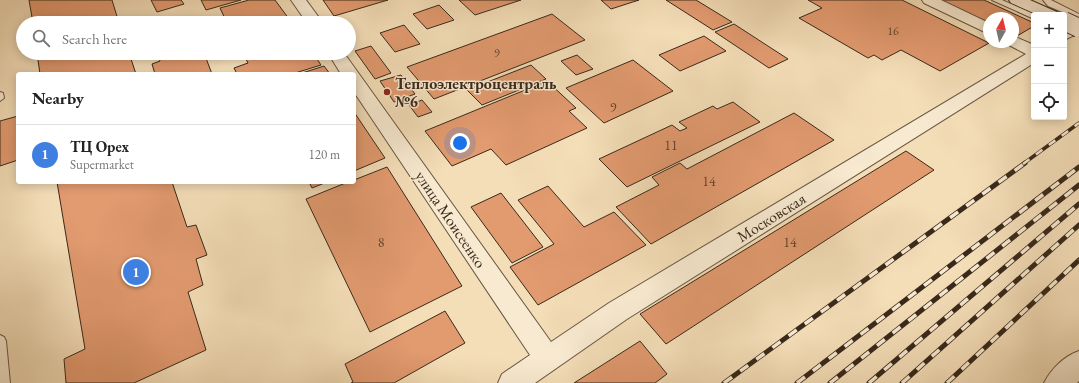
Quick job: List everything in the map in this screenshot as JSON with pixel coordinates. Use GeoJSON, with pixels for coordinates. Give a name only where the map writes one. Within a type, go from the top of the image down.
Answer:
{"type":"FeatureCollection","features":[{"type":"Feature","properties":{"kind":"main road"},"geometry":{"type":"LineString","coordinates":[[1018,0],[1044,12]]}},
{"type":"Feature","properties":{"kind":"street"},"geometry":{"type":"LineString","coordinates":[[298,0],[309,16]]}},
{"type":"Feature","properties":{"kind":"street"},"geometry":{"type":"LineString","coordinates":[[929,0],[983,26]]}},
{"type":"Feature","properties":{"kind":"street"},"geometry":{"type":"LineString","coordinates":[[1019,44],[1031,50]]}},
{"type":"Feature","properties":{"kind":"street","name":"Московская"},"geometry":{"type":"LineString","coordinates":[[512,383],[618,311],[1031,58]]}},
{"type":"Feature","properties":{"kind":"street"},"geometry":{"type":"LineString","coordinates":[[341,60],[349,72]]}},
{"type":"Feature","properties":{"kind":"street","name":"улица Моисеенко"},"geometry":{"type":"LineString","coordinates":[[356,82],[548,359]]}},
{"type":"Feature","properties":{"kind":"street"},"geometry":{"type":"LineString","coordinates":[[1058,383],[1079,363]]}},
{"type":"Feature","properties":{"kind":"lane"},"geometry":{"type":"LineString","coordinates":[[996,0],[1031,16]]}},
{"type":"Feature","properties":{"kind":"lane"},"geometry":{"type":"LineString","coordinates":[[1047,0],[1050,4],[1079,17]]}},
{"type":"Feature","properties":{"kind":"lane"},"geometry":{"type":"LineString","coordinates":[[0,341],[4,383]]}},
{"type":"Feature","properties":{"kind":"building"},"geometry":{"type":"Polygon","coordinates":[[[29,0],[112,0],[117,16],[32,16],[29,0]]]}},
{"type":"Feature","properties":{"kind":"building"},"geometry":{"type":"Polygon","coordinates":[[[151,0],[181,0],[184,4],[157,12],[151,0]]]}},
{"type":"Feature","properties":{"kind":"building"},"geometry":{"type":"Polygon","coordinates":[[[201,0],[241,0],[206,10],[201,0]]]}},
{"type":"Feature","properties":{"kind":"building"},"geometry":{"type":"Polygon","coordinates":[[[249,0],[275,0],[287,16],[224,16],[220,8],[249,0]]]}},
{"type":"Feature","properties":{"kind":"building"},"geometry":{"type":"Polygon","coordinates":[[[323,0],[388,0],[334,16],[323,0]]]}},
{"type":"Feature","properties":{"kind":"building"},"geometry":{"type":"Polygon","coordinates":[[[459,0],[521,0],[475,15],[459,0]]]}},
{"type":"Feature","properties":{"kind":"building"},"geometry":{"type":"Polygon","coordinates":[[[601,0],[639,0],[611,9],[601,0]]]}},
{"type":"Feature","properties":{"kind":"building"},"geometry":{"type":"Polygon","coordinates":[[[666,0],[696,0],[732,22],[713,30],[666,0]]]}},
{"type":"Feature","properties":{"kind":"building"},"geometry":{"type":"Polygon","coordinates":[[[808,0],[902,0],[983,40],[983,46],[940,71],[901,50],[882,60],[874,55],[868,58],[799,18],[822,8],[808,0]]]}},
{"type":"Feature","properties":{"kind":"building"},"geometry":{"type":"Polygon","coordinates":[[[941,0],[984,0],[1010,12],[983,12],[983,20],[941,0]]]}},
{"type":"Feature","properties":{"kind":"building"},"geometry":{"type":"Polygon","coordinates":[[[439,5],[454,20],[427,29],[413,14],[439,5]]]}},
{"type":"Feature","properties":{"kind":"building"},"geometry":{"type":"Polygon","coordinates":[[[552,14],[585,40],[434,99],[407,67],[552,14]]]}},
{"type":"Feature","properties":{"kind":"building"},"geometry":{"type":"Polygon","coordinates":[[[1019,16],[1031,22],[1031,28],[1019,35],[1019,16]]]}},
{"type":"Feature","properties":{"kind":"building"},"geometry":{"type":"Polygon","coordinates":[[[734,24],[788,59],[769,68],[715,32],[734,24]]]}},
{"type":"Feature","properties":{"kind":"building"},"geometry":{"type":"Polygon","coordinates":[[[404,25],[420,44],[395,52],[380,33],[404,25]]]}},
{"type":"Feature","properties":{"kind":"building"},"geometry":{"type":"Polygon","coordinates":[[[704,36],[726,51],[680,71],[659,55],[704,36]]]}},
{"type":"Feature","properties":{"kind":"building"},"geometry":{"type":"Polygon","coordinates":[[[371,46],[391,73],[375,79],[356,51],[371,46]]]}},
{"type":"Feature","properties":{"kind":"building"},"geometry":{"type":"Polygon","coordinates":[[[577,55],[593,69],[576,75],[561,61],[577,55]]]}},
{"type":"Feature","properties":{"kind":"building"},"geometry":{"type":"Polygon","coordinates":[[[38,60],[131,60],[135,72],[40,72],[38,60]]]}},
{"type":"Feature","properties":{"kind":"building"},"geometry":{"type":"Polygon","coordinates":[[[207,60],[211,72],[154,72],[152,64],[160,61],[207,60]]]}},
{"type":"Feature","properties":{"kind":"building"},"geometry":{"type":"Polygon","coordinates":[[[246,60],[318,60],[321,65],[298,72],[236,72],[234,68],[248,63],[246,60]]]}},
{"type":"Feature","properties":{"kind":"building"},"geometry":{"type":"Polygon","coordinates":[[[633,60],[673,91],[604,123],[566,88],[633,60]]]}},
{"type":"Feature","properties":{"kind":"building"},"geometry":{"type":"Polygon","coordinates":[[[531,65],[546,79],[482,105],[467,90],[531,65]]]}},
{"type":"Feature","properties":{"kind":"building"},"geometry":{"type":"Polygon","coordinates":[[[324,66],[328,72],[305,72],[324,66]]]}},
{"type":"Feature","properties":{"kind":"building"},"geometry":{"type":"Polygon","coordinates":[[[401,75],[415,94],[394,102],[380,81],[401,75]]]}},
{"type":"Feature","properties":{"kind":"building"},"geometry":{"type":"Polygon","coordinates":[[[547,81],[576,108],[569,111],[587,128],[506,165],[491,149],[452,166],[425,131],[547,81]]]}},
{"type":"Feature","properties":{"kind":"building"},"geometry":{"type":"Polygon","coordinates":[[[422,100],[432,112],[418,117],[409,105],[422,100]]]}},
{"type":"Feature","properties":{"kind":"building"},"geometry":{"type":"Polygon","coordinates":[[[733,102],[760,122],[627,187],[599,159],[672,125],[680,131],[687,128],[679,122],[713,106],[717,109],[733,102]]]}},
{"type":"Feature","properties":{"kind":"building"},"geometry":{"type":"Polygon","coordinates":[[[794,113],[834,140],[651,244],[616,207],[659,185],[652,177],[680,163],[687,169],[794,113]]]}},
{"type":"Feature","properties":{"kind":"building"},"geometry":{"type":"Polygon","coordinates":[[[356,115],[385,158],[356,170],[356,115]]]}},
{"type":"Feature","properties":{"kind":"building"},"geometry":{"type":"Polygon","coordinates":[[[16,117],[16,161],[0,166],[0,121],[16,117]]]}},
{"type":"Feature","properties":{"kind":"building"},"geometry":{"type":"Polygon","coordinates":[[[906,151],[934,170],[666,344],[640,314],[906,151]]]}},
{"type":"Feature","properties":{"kind":"building"},"geometry":{"type":"Polygon","coordinates":[[[387,167],[462,286],[370,332],[306,199],[343,184],[356,184],[356,179],[387,167]]]}},
{"type":"Feature","properties":{"kind":"building"},"geometry":{"type":"Polygon","coordinates":[[[57,184],[173,184],[187,227],[196,225],[207,255],[196,259],[203,285],[188,292],[206,350],[134,383],[66,383],[64,359],[85,349],[57,184]]]}},
{"type":"Feature","properties":{"kind":"building"},"geometry":{"type":"Polygon","coordinates":[[[310,184],[322,184],[312,188],[310,184]]]}},
{"type":"Feature","properties":{"kind":"building"},"geometry":{"type":"Polygon","coordinates":[[[548,186],[584,227],[614,212],[646,245],[538,305],[510,267],[554,244],[518,200],[548,186]]]}},
{"type":"Feature","properties":{"kind":"building"},"geometry":{"type":"Polygon","coordinates":[[[501,193],[543,247],[512,263],[471,207],[501,193]]]}},
{"type":"Feature","properties":{"kind":"building"},"geometry":{"type":"Polygon","coordinates":[[[445,311],[465,343],[394,383],[351,383],[353,382],[345,364],[445,311]]]}},
{"type":"Feature","properties":{"kind":"building"},"geometry":{"type":"Polygon","coordinates":[[[640,341],[667,374],[655,383],[574,383],[640,341]]]}},
{"type":"Feature","properties":{"kind":"railway"},"geometry":{"type":"LineString","coordinates":[[1023,164],[1079,123]]}},
{"type":"Feature","properties":{"kind":"railway"},"geometry":{"type":"LineString","coordinates":[[724,383],[1025,163]]}},
{"type":"Feature","properties":{"kind":"railway"},"geometry":{"type":"LineString","coordinates":[[797,383],[1079,167]]}},
{"type":"Feature","properties":{"kind":"railway"},"geometry":{"type":"LineString","coordinates":[[830,383],[1079,185]]}},
{"type":"Feature","properties":{"kind":"railway"},"geometry":{"type":"LineString","coordinates":[[869,383],[1079,204]]}},
{"type":"Feature","properties":{"kind":"railway"},"geometry":{"type":"LineString","coordinates":[[902,383],[1079,225]]}},
{"type":"Feature","properties":{"kind":"railway"},"geometry":{"type":"LineString","coordinates":[[947,383],[1079,260]]}},
{"type":"Feature","properties":{"kind":"place","name":"Теплоэлектроцентраль №6"},"geometry":{"type":"Point","coordinates":[387,92]}},
{"type":"Feature","properties":{"kind":"place","name":"ТЦ Орех"},"geometry":{"type":"Point","coordinates":[136,272]}}]}
